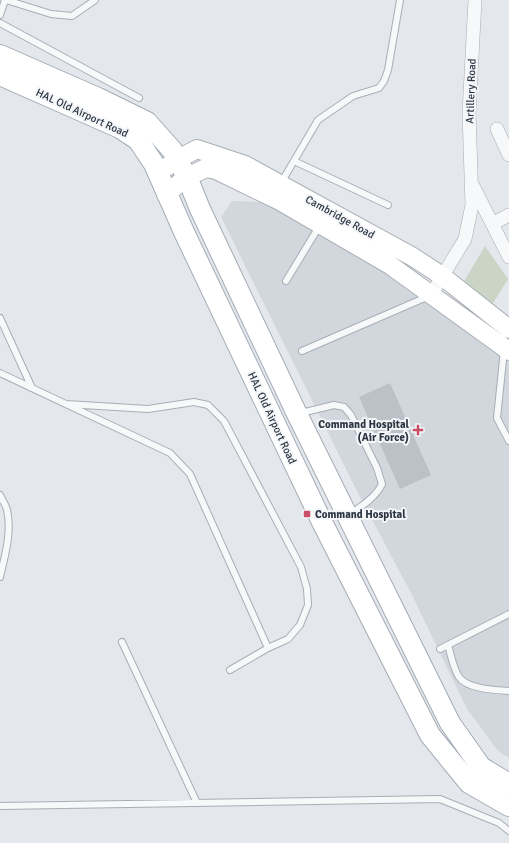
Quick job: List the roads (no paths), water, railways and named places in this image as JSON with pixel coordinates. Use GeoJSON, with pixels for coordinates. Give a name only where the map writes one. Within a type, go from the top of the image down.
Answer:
{"type":"FeatureCollection","features":[{"type":"Feature","properties":{"kind":"main road","name":"HAL Old Airport Road"},"geometry":{"type":"LineString","coordinates":[[0,55],[98,98],[147,122],[172,150],[178,159],[200,210],[297,414],[416,646],[450,723],[481,767],[509,784]]}},
{"type":"Feature","properties":{"kind":"main road","name":"HAL Old Airport Road"},"geometry":{"type":"LineString","coordinates":[[0,75],[120,128],[138,140],[154,164],[166,194],[321,520],[430,735],[469,783],[509,806]]}},
{"type":"Feature","properties":{"kind":"street","name":"Artillery Road"},"geometry":{"type":"LineString","coordinates":[[431,295],[465,239],[472,205],[469,113],[475,0]]}},
{"type":"Feature","properties":{"kind":"street"},"geometry":{"type":"LineString","coordinates":[[497,129],[509,155]]}},
{"type":"Feature","properties":{"kind":"street","name":"Cambridge Road"},"geometry":{"type":"LineString","coordinates":[[158,173],[178,159],[197,149],[245,165],[413,257],[442,276],[509,329]]}},
{"type":"Feature","properties":{"kind":"street","name":"Cambridge Road"},"geometry":{"type":"LineString","coordinates":[[166,194],[186,177],[206,168],[216,170],[280,201],[390,265],[507,349]]}},
{"type":"Feature","properties":{"kind":"street","name":"Artillery Road"},"geometry":{"type":"LineString","coordinates":[[471,183],[509,258]]}},
{"type":"Feature","properties":{"kind":"street"},"geometry":{"type":"LineString","coordinates":[[492,224],[509,215]]}},
{"type":"Feature","properties":{"kind":"street"},"geometry":{"type":"LineString","coordinates":[[507,349],[509,329]]}},
{"type":"Feature","properties":{"kind":"lane"},"geometry":{"type":"LineString","coordinates":[[0,15],[6,0],[52,14],[72,16],[96,0]]}},
{"type":"Feature","properties":{"kind":"lane"},"geometry":{"type":"LineString","coordinates":[[280,184],[318,120],[352,96],[379,88],[384,81],[388,70],[400,0]]}},
{"type":"Feature","properties":{"kind":"lane"},"geometry":{"type":"LineString","coordinates":[[0,23],[139,98]]}},
{"type":"Feature","properties":{"kind":"lane"},"geometry":{"type":"LineString","coordinates":[[294,161],[388,206]]}},
{"type":"Feature","properties":{"kind":"lane"},"geometry":{"type":"LineString","coordinates":[[286,281],[321,224]]}},
{"type":"Feature","properties":{"kind":"lane"},"geometry":{"type":"LineString","coordinates":[[302,351],[431,295]]}},
{"type":"Feature","properties":{"kind":"lane"},"geometry":{"type":"LineString","coordinates":[[0,318],[32,388]]}},
{"type":"Feature","properties":{"kind":"lane"},"geometry":{"type":"LineString","coordinates":[[507,349],[497,418],[509,441]]}},
{"type":"Feature","properties":{"kind":"lane"},"geometry":{"type":"LineString","coordinates":[[0,373],[170,452],[190,474],[268,648]]}},
{"type":"Feature","properties":{"kind":"lane"},"geometry":{"type":"LineString","coordinates":[[66,404],[148,409],[194,402],[208,405],[224,421],[301,568],[307,589],[308,605],[300,625],[288,639],[268,648],[230,670]]}},
{"type":"Feature","properties":{"kind":"lane"},"geometry":{"type":"LineString","coordinates":[[297,414],[334,405],[344,407],[351,415],[378,472],[382,484],[379,491],[348,516]]}},
{"type":"Feature","properties":{"kind":"lane"},"geometry":{"type":"LineString","coordinates":[[0,495],[7,509],[9,526],[5,559],[0,576]]}},
{"type":"Feature","properties":{"kind":"lane"},"geometry":{"type":"LineString","coordinates":[[440,649],[509,614]]}},
{"type":"Feature","properties":{"kind":"lane"},"geometry":{"type":"LineString","coordinates":[[122,642],[197,802]]}},
{"type":"Feature","properties":{"kind":"lane"},"geometry":{"type":"LineString","coordinates":[[448,645],[457,673],[463,682],[473,686],[509,691]]}},
{"type":"Feature","properties":{"kind":"lane"},"geometry":{"type":"LineString","coordinates":[[0,806],[440,799],[499,823],[509,831]]}},
{"type":"Feature","properties":{"kind":"place","name":"Command Hospital (Air Force)"},"geometry":{"type":"Point","coordinates":[418,430]}},
{"type":"Feature","properties":{"kind":"place","name":"Command Hospital"},"geometry":{"type":"Point","coordinates":[307,514]}}]}
